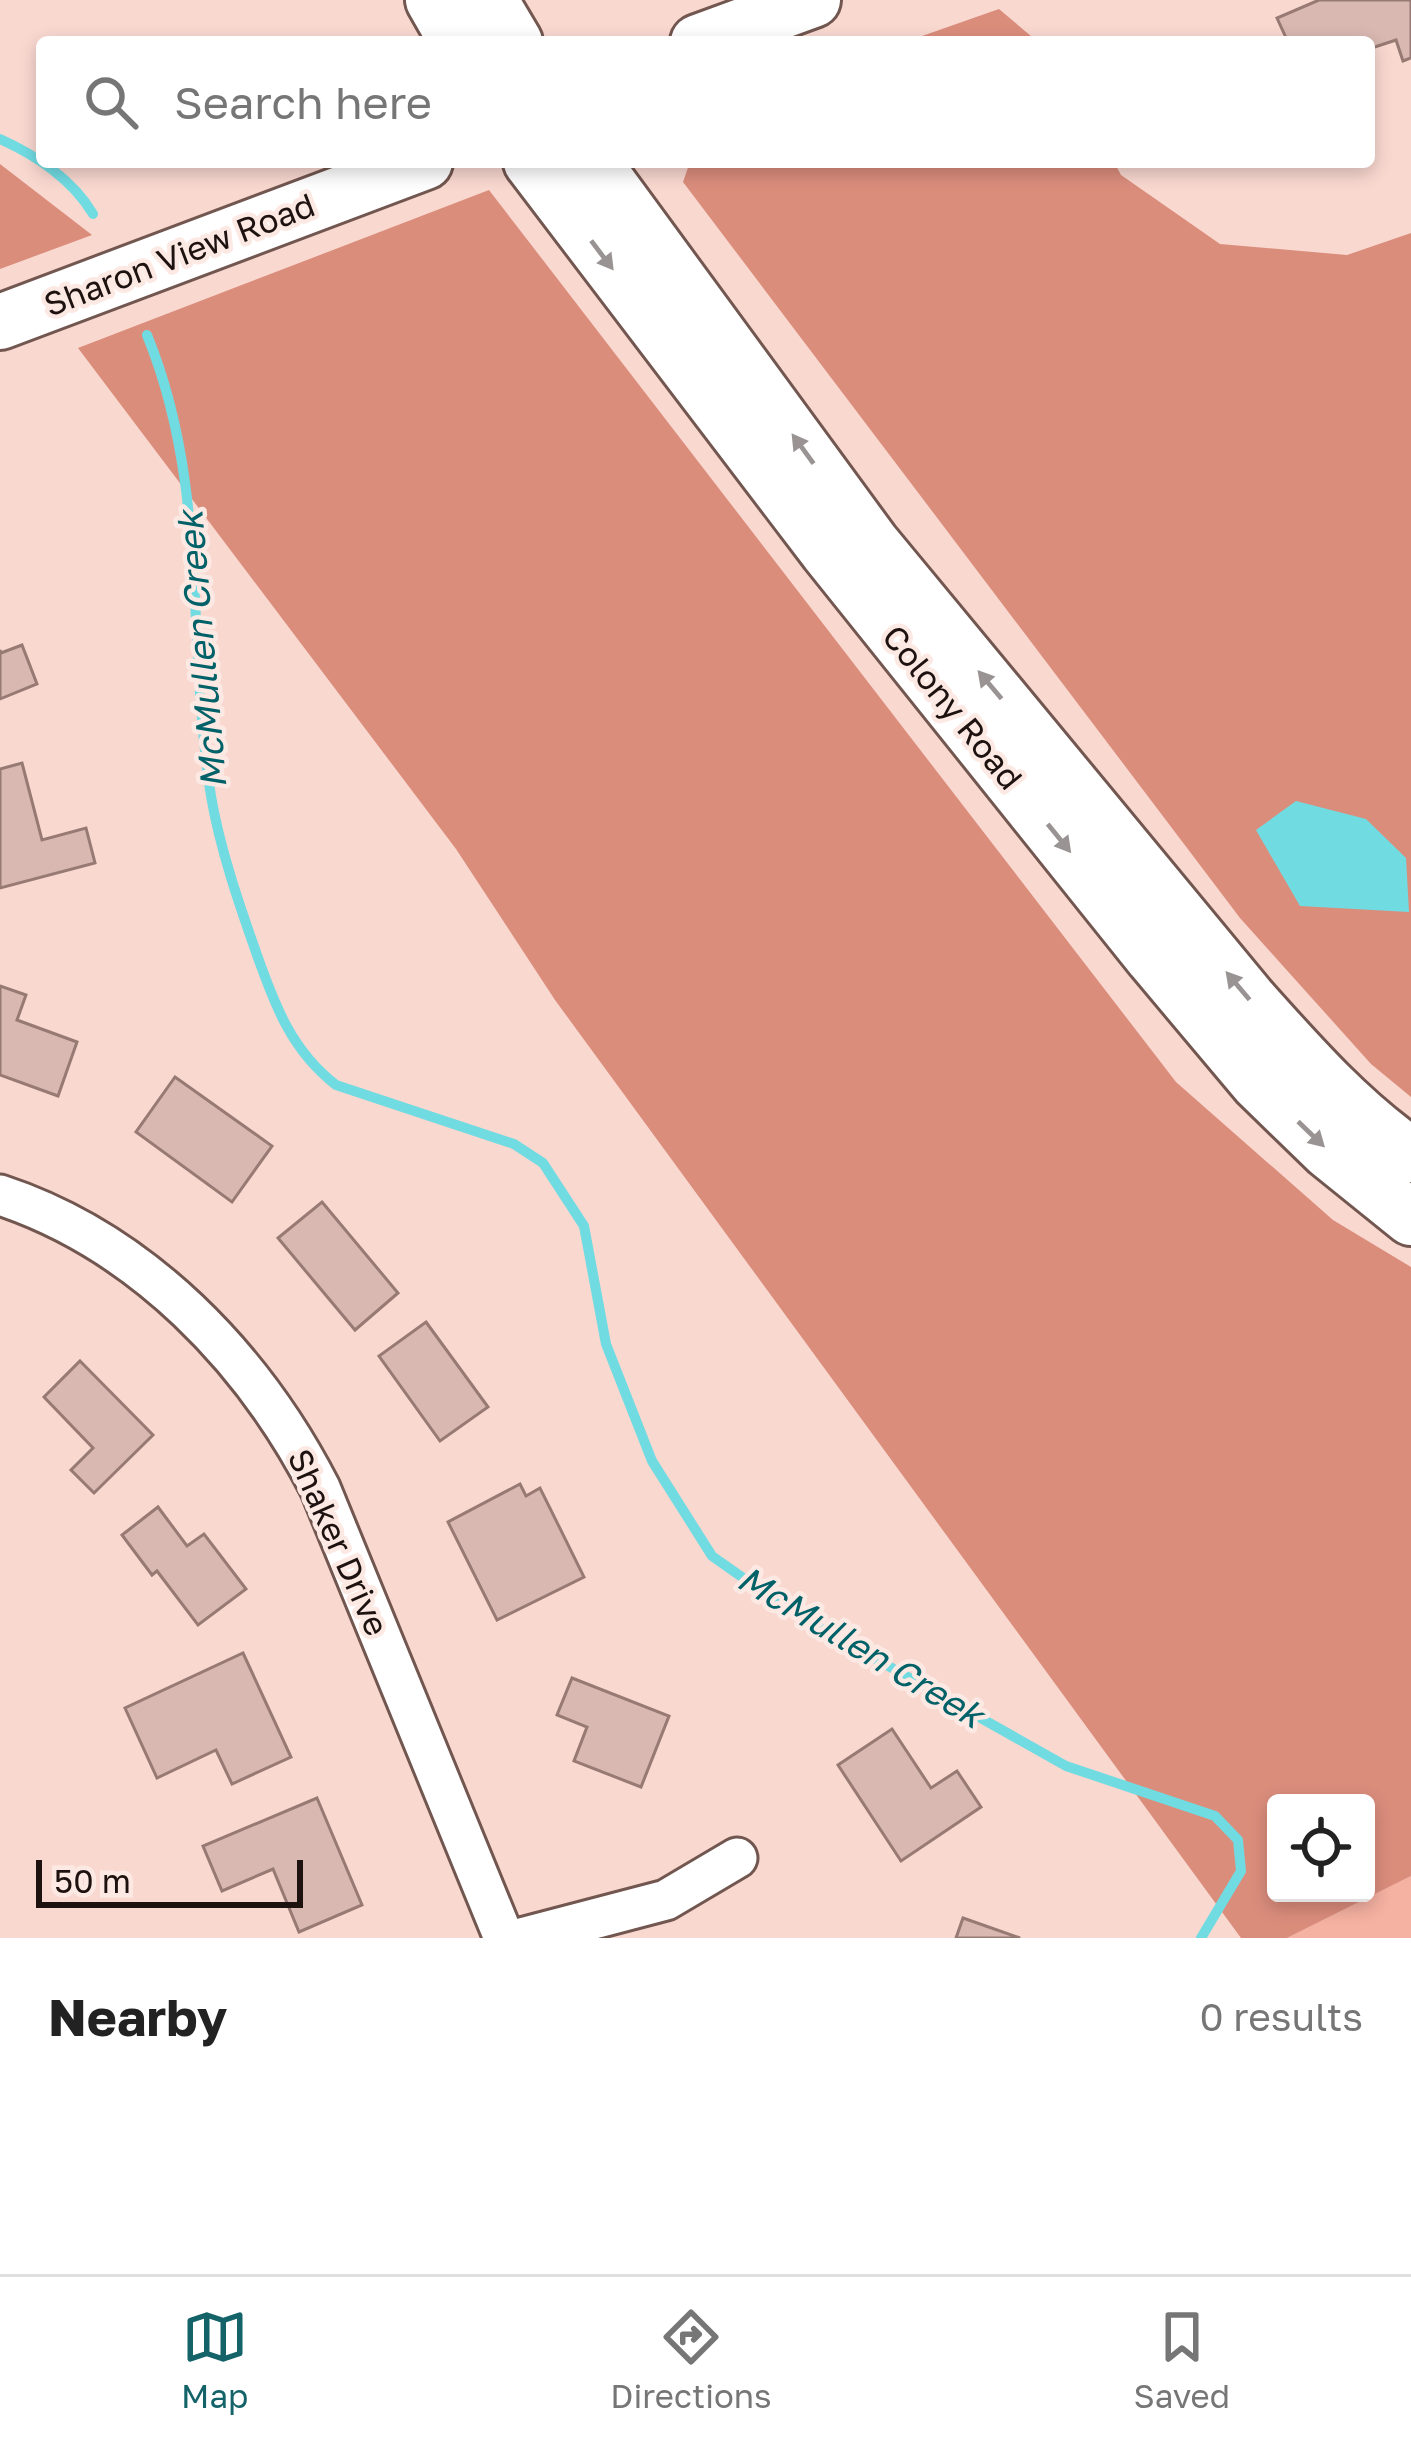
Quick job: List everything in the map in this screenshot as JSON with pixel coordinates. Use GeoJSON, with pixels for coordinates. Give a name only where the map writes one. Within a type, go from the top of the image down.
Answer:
{"type":"FeatureCollection","features":[{"type":"Feature","properties":{"kind":"main road"},"geometry":{"type":"LineString","coordinates":[[433,0],[454,36]]}},
{"type":"Feature","properties":{"kind":"main road"},"geometry":{"type":"LineString","coordinates":[[490,0],[511,36]]}},
{"type":"Feature","properties":{"kind":"main road"},"geometry":{"type":"LineString","coordinates":[[714,36],[813,0]]}},
{"type":"Feature","properties":{"kind":"main road","name":"Sharon View Road"},"geometry":{"type":"LineString","coordinates":[[0,322],[409,168]]}},
{"type":"Feature","properties":{"kind":"main road","name":"Colony Road"},"geometry":{"type":"LineString","coordinates":[[536,168],[827,550],[1153,958],[1258,1083],[1328,1151],[1411,1218]]}},
{"type":"Feature","properties":{"kind":"main road","name":"Colony Road"},"geometry":{"type":"LineString","coordinates":[[597,168],[872,543],[1249,999],[1313,1071],[1382,1135],[1411,1155]]}},
{"type":"Feature","properties":{"kind":"street","name":"Shaker Drive"},"geometry":{"type":"LineString","coordinates":[[0,1195],[55,1218],[118,1254],[181,1303],[235,1358],[282,1419],[320,1488],[504,1938]]}},
{"type":"Feature","properties":{"kind":"street"},"geometry":{"type":"LineString","coordinates":[[521,1938],[666,1900],[737,1858]]}},
{"type":"Feature","properties":{"kind":"shaded area"},"geometry":{"type":"Polygon","coordinates":[[[999,9],[1031,36],[922,36],[999,9]]]}},
{"type":"Feature","properties":{"kind":"shaded area"},"geometry":{"type":"Polygon","coordinates":[[[0,164],[92,235],[0,269],[0,164]]]}},
{"type":"Feature","properties":{"kind":"shaded area"},"geometry":{"type":"Polygon","coordinates":[[[688,168],[1117,168],[1220,244],[1347,255],[1411,233],[1411,1097],[1371,1064],[1240,918],[683,182],[688,168]]]}},
{"type":"Feature","properties":{"kind":"shaded area"},"geometry":{"type":"Polygon","coordinates":[[[489,190],[1176,1082],[1333,1220],[1411,1267],[1411,1876],[1375,1894],[1375,1794],[1267,1794],[1267,1902],[1359,1902],[1287,1938],[1241,1938],[555,1000],[456,849],[78,348],[489,190]]]}},
{"type":"Feature","properties":{"kind":"shaded area"},"geometry":{"type":"Polygon","coordinates":[[[1411,1876],[1411,1938],[1287,1938],[1359,1902],[1375,1902],[1375,1894],[1411,1876]]]}},
{"type":"Feature","properties":{"kind":"water"},"geometry":{"type":"Polygon","coordinates":[[[1296,801],[1366,819],[1406,858],[1409,912],[1300,906],[1256,830],[1296,801]]]}},
{"type":"Feature","properties":{"kind":"building"},"geometry":{"type":"Polygon","coordinates":[[[1319,0],[1411,0],[1411,58],[1403,61],[1396,40],[1375,47],[1375,36],[1285,36],[1277,18],[1319,0]]]}},
{"type":"Feature","properties":{"kind":"building"},"geometry":{"type":"Polygon","coordinates":[[[22,645],[37,684],[0,699],[0,650],[22,645]]]}},
{"type":"Feature","properties":{"kind":"building"},"geometry":{"type":"Polygon","coordinates":[[[22,763],[42,840],[86,828],[95,863],[0,888],[0,769],[22,763]]]}},
{"type":"Feature","properties":{"kind":"building"},"geometry":{"type":"Polygon","coordinates":[[[0,986],[26,995],[17,1020],[77,1042],[58,1096],[0,1075],[0,986]]]}},
{"type":"Feature","properties":{"kind":"building"},"geometry":{"type":"Polygon","coordinates":[[[175,1077],[272,1146],[232,1202],[136,1132],[175,1077]]]}},
{"type":"Feature","properties":{"kind":"building"},"geometry":{"type":"Polygon","coordinates":[[[322,1202],[398,1293],[355,1330],[278,1238],[322,1202]]]}},
{"type":"Feature","properties":{"kind":"building"},"geometry":{"type":"Polygon","coordinates":[[[426,1322],[488,1407],[440,1441],[379,1356],[426,1322]]]}},
{"type":"Feature","properties":{"kind":"building"},"geometry":{"type":"Polygon","coordinates":[[[80,1361],[153,1435],[94,1493],[71,1470],[93,1448],[44,1397],[80,1361]]]}},
{"type":"Feature","properties":{"kind":"building"},"geometry":{"type":"Polygon","coordinates":[[[520,1484],[526,1496],[540,1488],[584,1577],[497,1620],[448,1522],[520,1484]]]}},
{"type":"Feature","properties":{"kind":"building"},"geometry":{"type":"Polygon","coordinates":[[[158,1507],[187,1546],[204,1534],[246,1589],[198,1625],[122,1535],[158,1507]]]}},
{"type":"Feature","properties":{"kind":"building"},"geometry":{"type":"Polygon","coordinates":[[[243,1653],[291,1757],[232,1784],[216,1750],[157,1778],[125,1708],[243,1653]]]}},
{"type":"Feature","properties":{"kind":"building"},"geometry":{"type":"Polygon","coordinates":[[[572,1678],[669,1716],[641,1787],[574,1761],[587,1727],[557,1715],[572,1678]]]}},
{"type":"Feature","properties":{"kind":"building"},"geometry":{"type":"Polygon","coordinates":[[[892,1729],[931,1788],[957,1771],[981,1807],[901,1861],[838,1765],[892,1729]]]}},
{"type":"Feature","properties":{"kind":"building"},"geometry":{"type":"Polygon","coordinates":[[[317,1798],[362,1905],[299,1932],[273,1869],[222,1891],[203,1846],[317,1798]]]}},
{"type":"Feature","properties":{"kind":"building"},"geometry":{"type":"Polygon","coordinates":[[[963,1918],[1020,1938],[956,1938],[963,1918]]]}},
{"type":"Feature","properties":{"kind":"waterway","name":"McMullen Creek"},"geometry":{"type":"LineString","coordinates":[[0,139],[36,159]]}},
{"type":"Feature","properties":{"kind":"waterway","name":"McMullen Creek"},"geometry":{"type":"LineString","coordinates":[[49,168],[93,214]]}},
{"type":"Feature","properties":{"kind":"waterway","name":"McMullen Creek"},"geometry":{"type":"LineString","coordinates":[[147,335],[180,449],[215,816],[264,974],[296,1042],[336,1085],[514,1144],[543,1163],[584,1226],[606,1344],[652,1461],[712,1556],[787,1609],[1066,1766],[1215,1816],[1238,1840],[1241,1871],[1201,1938]]}}]}
